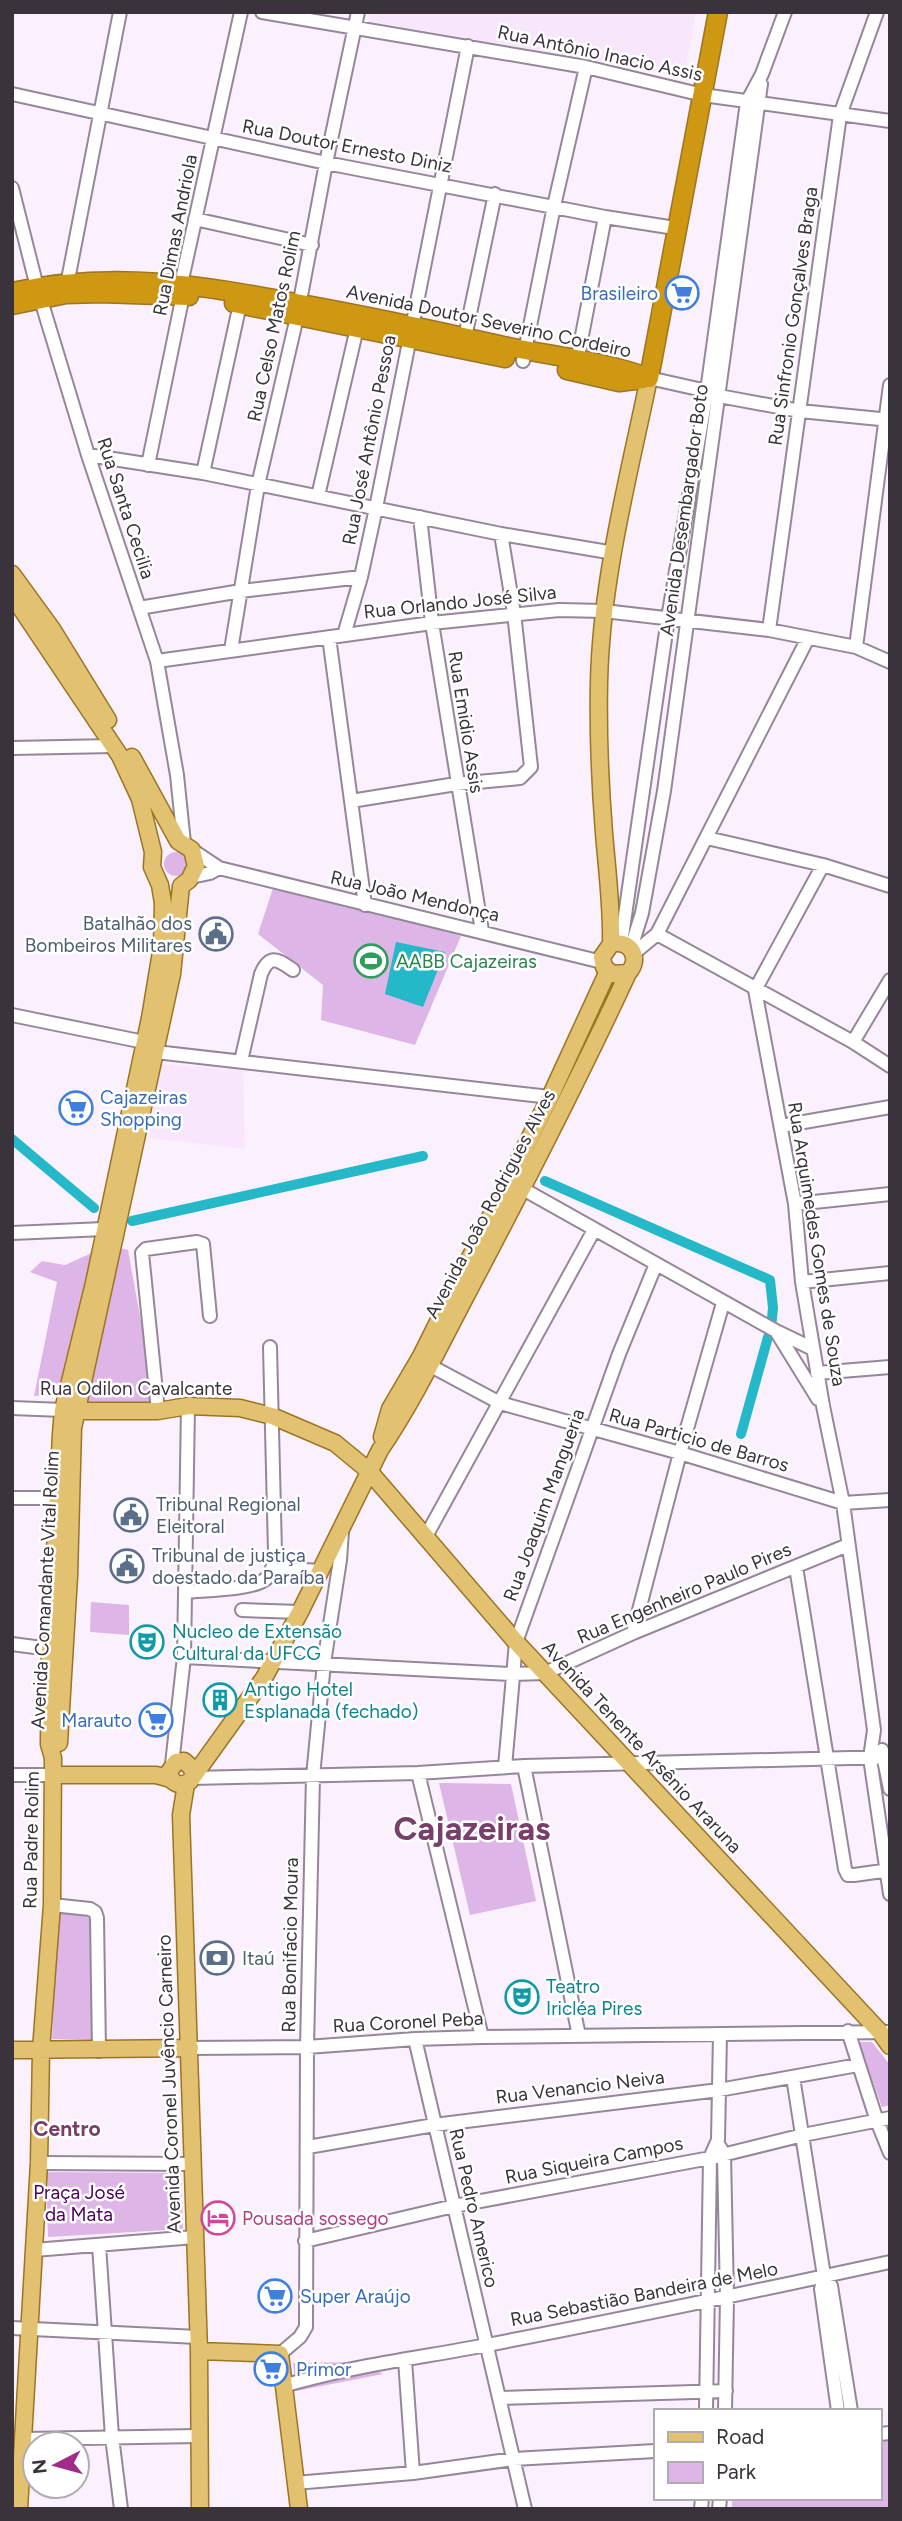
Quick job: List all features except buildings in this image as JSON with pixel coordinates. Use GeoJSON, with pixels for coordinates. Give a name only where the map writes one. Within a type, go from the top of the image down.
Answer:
{"type":"FeatureCollection","features":[{"type":"Feature","properties":{"kind":"highway"},"geometry":{"type":"LineString","coordinates":[[649,378],[718,12]]}},
{"type":"Feature","properties":{"kind":"highway","name":"Avenida Doutor Severino Cordeiro"},"geometry":{"type":"LineString","coordinates":[[12,292],[39,293],[67,288],[101,293],[182,289],[523,356],[577,360],[621,368],[649,378]]}},
{"type":"Feature","properties":{"kind":"highway","name":"Avenida Doutor Severino Cordeiro"},"geometry":{"type":"LineString","coordinates":[[182,289],[240,304],[298,310],[357,328],[465,337],[620,382],[649,378]]}},
{"type":"Feature","properties":{"kind":"highway","name":"Avenida Doutor Severino Cordeiro"},"geometry":{"type":"LineString","coordinates":[[12,305],[39,293]]}},
{"type":"Feature","properties":{"kind":"main road"},"geometry":{"type":"LineString","coordinates":[[624,947],[604,952],[605,967],[617,975],[628,973],[634,964],[612,916],[603,829],[599,682],[604,611],[649,378]]}},
{"type":"Feature","properties":{"kind":"main road"},"geometry":{"type":"LineString","coordinates":[[12,575],[52,629],[185,845]]}},
{"type":"Feature","properties":{"kind":"main road","name":"Avenida Comandante Vital Rolim"},"geometry":{"type":"LineString","coordinates":[[12,594],[120,756],[140,799],[153,852],[152,867],[160,885],[163,903],[162,946],[150,1047],[70,1411],[73,1428],[69,1576],[57,1650],[49,1744],[53,1758]]}},
{"type":"Feature","properties":{"kind":"main road"},"geometry":{"type":"LineString","coordinates":[[153,852],[162,845],[185,845]]}},
{"type":"Feature","properties":{"kind":"main road","name":"Avenida Comandante Vital Rolim"},"geometry":{"type":"LineString","coordinates":[[57,1650],[56,1498],[104,1229],[150,1047],[172,974],[186,881],[196,866],[185,845]]}},
{"type":"Feature","properties":{"kind":"main road"},"geometry":{"type":"LineString","coordinates":[[160,885],[171,888],[186,881]]}},
{"type":"Feature","properties":{"kind":"main road","name":"Avenida João Rodrigues Alves"},"geometry":{"type":"LineString","coordinates":[[380,1450],[390,1409],[421,1356],[550,1097],[605,967]]}},
{"type":"Feature","properties":{"kind":"main road","name":"Avenida João Rodrigues Alves"},"geometry":{"type":"LineString","coordinates":[[178,1773],[196,1752],[214,1750],[274,1661],[380,1450],[523,1189],[579,1079],[628,973]]}},
{"type":"Feature","properties":{"kind":"main road","name":"Rua Odilon Cavalcante"},"geometry":{"type":"LineString","coordinates":[[70,1411],[158,1411],[188,1406],[240,1408],[272,1416],[335,1443],[369,1471]]}},
{"type":"Feature","properties":{"kind":"main road","name":"Avenida Tenente Arsênio Araruna"},"geometry":{"type":"LineString","coordinates":[[369,1471],[516,1642],[627,1763],[885,2032],[890,2046]]}},
{"type":"Feature","properties":{"kind":"main road"},"geometry":{"type":"LineString","coordinates":[[320,1571],[338,1576]]}},
{"type":"Feature","properties":{"kind":"main road","name":"Rua Padre Rolim"},"geometry":{"type":"LineString","coordinates":[[24,2430],[39,2163],[41,2050],[52,1905],[53,1758]]}},
{"type":"Feature","properties":{"kind":"main road"},"geometry":{"type":"LineString","coordinates":[[53,1775],[178,1773]]}},
{"type":"Feature","properties":{"kind":"main road","name":"Avenida Coronel Juvêncio Carneiro"},"geometry":{"type":"LineString","coordinates":[[178,1773],[175,1795],[181,1815],[190,2048],[200,2509]]}},
{"type":"Feature","properties":{"kind":"main road"},"geometry":{"type":"LineString","coordinates":[[12,2050],[190,2048]]}},
{"type":"Feature","properties":{"kind":"main road"},"geometry":{"type":"LineString","coordinates":[[198,2344],[280,2354],[299,2509]]}},
{"type":"Feature","properties":{"kind":"main road","name":"Rua Padre Rolim"},"geometry":{"type":"LineString","coordinates":[[19,2509],[21,2481]]}},
{"type":"Feature","properties":{"kind":"street"},"geometry":{"type":"LineString","coordinates":[[67,288],[120,12]]}},
{"type":"Feature","properties":{"kind":"street","name":"Rua Dimas Andriola"},"geometry":{"type":"LineString","coordinates":[[148,465],[195,219],[241,12]]}},
{"type":"Feature","properties":{"kind":"street","name":"Rua Antônio Inacio Assis"},"geometry":{"type":"LineString","coordinates":[[262,12],[586,67],[703,95],[890,121]]}},
{"type":"Feature","properties":{"kind":"street","name":"Rua Celso Matos Rolim"},"geometry":{"type":"LineString","coordinates":[[231,650],[258,485],[312,245],[326,163],[358,12]]}},
{"type":"Feature","properties":{"kind":"street","name":"Avenida Desembargador Boto"},"geometry":{"type":"LineString","coordinates":[[624,947],[642,913],[655,848],[688,621],[713,393],[752,103],[785,12]]}},
{"type":"Feature","properties":{"kind":"street","name":"Rua Sinfronio Gonçalves Braga"},"geometry":{"type":"LineString","coordinates":[[769,630],[840,116],[877,12]]}},
{"type":"Feature","properties":{"kind":"street","name":"Rua José Antônio Pessoa"},"geometry":{"type":"LineString","coordinates":[[344,635],[376,508],[468,46]]}},
{"type":"Feature","properties":{"kind":"street"},"geometry":{"type":"LineString","coordinates":[[523,356],[586,67]]}},
{"type":"Feature","properties":{"kind":"street","name":"Rua Doutor Ernesto Diniz"},"geometry":{"type":"LineString","coordinates":[[12,93],[326,163],[605,217],[676,228]]}},
{"type":"Feature","properties":{"kind":"street","name":"Rua Santa Cecilia"},"geometry":{"type":"LineString","coordinates":[[12,188],[39,293],[88,455],[157,661],[177,775],[185,845]]}},
{"type":"Feature","properties":{"kind":"street"},"geometry":{"type":"LineString","coordinates":[[465,337],[495,194]]}},
{"type":"Feature","properties":{"kind":"street"},"geometry":{"type":"LineString","coordinates":[[577,360],[605,217]]}},
{"type":"Feature","properties":{"kind":"street"},"geometry":{"type":"LineString","coordinates":[[195,219],[312,245]]}},
{"type":"Feature","properties":{"kind":"street","name":"Rua Celso Matos Rolim"},"geometry":{"type":"LineString","coordinates":[[203,472],[240,304]]}},
{"type":"Feature","properties":{"kind":"street"},"geometry":{"type":"LineString","coordinates":[[318,495],[357,328]]}},
{"type":"Feature","properties":{"kind":"street"},"geometry":{"type":"LineString","coordinates":[[649,378],[800,411],[887,419]]}},
{"type":"Feature","properties":{"kind":"street"},"geometry":{"type":"LineString","coordinates":[[856,647],[890,385]]}},
{"type":"Feature","properties":{"kind":"street","name":"Avenida Desembargador Boto"},"geometry":{"type":"LineString","coordinates":[[624,947],[635,845],[668,618],[713,393]]}},
{"type":"Feature","properties":{"kind":"street"},"geometry":{"type":"LineString","coordinates":[[88,455],[203,472],[501,534],[614,553]]}},
{"type":"Feature","properties":{"kind":"street","name":"Rua Emidio Assis"},"geometry":{"type":"LineString","coordinates":[[420,517],[432,623],[456,784],[482,931]]}},
{"type":"Feature","properties":{"kind":"street"},"geometry":{"type":"LineString","coordinates":[[351,801],[456,784],[520,778],[531,768],[514,613],[501,534]]}},
{"type":"Feature","properties":{"kind":"street"},"geometry":{"type":"LineString","coordinates":[[139,608],[241,591],[361,576]]}},
{"type":"Feature","properties":{"kind":"street","name":"Rua Orlando José Silva"},"geometry":{"type":"LineString","coordinates":[[157,661],[432,623],[559,610],[604,611],[769,630],[856,647],[890,662]]}},
{"type":"Feature","properties":{"kind":"street"},"geometry":{"type":"LineString","coordinates":[[328,637],[365,905]]}},
{"type":"Feature","properties":{"kind":"street"},"geometry":{"type":"LineString","coordinates":[[624,947],[657,934],[808,638]]}},
{"type":"Feature","properties":{"kind":"street"},"geometry":{"type":"LineString","coordinates":[[12,748],[113,746]]}},
{"type":"Feature","properties":{"kind":"street"},"geometry":{"type":"LineString","coordinates":[[706,838],[823,865],[890,886]]}},
{"type":"Feature","properties":{"kind":"street"},"geometry":{"type":"LineString","coordinates":[[185,845],[219,868],[186,881]]}},
{"type":"Feature","properties":{"kind":"street"},"geometry":{"type":"LineString","coordinates":[[635,845],[655,848]]}},
{"type":"Feature","properties":{"kind":"street"},"geometry":{"type":"LineString","coordinates":[[755,990],[823,865]]}},
{"type":"Feature","properties":{"kind":"street","name":"Rua João Mendonça"},"geometry":{"type":"LineString","coordinates":[[219,868],[482,931],[605,967]]}},
{"type":"Feature","properties":{"kind":"street"},"geometry":{"type":"LineString","coordinates":[[657,934],[853,1042],[890,1066]]}},
{"type":"Feature","properties":{"kind":"street"},"geometry":{"type":"LineString","coordinates":[[241,1061],[265,964],[270,960],[278,960],[293,970]]}},
{"type":"Feature","properties":{"kind":"street"},"geometry":{"type":"LineString","coordinates":[[853,1042],[890,980]]}},
{"type":"Feature","properties":{"kind":"street","name":"Rua Arquimedes Gomes de Souza"},"geometry":{"type":"LineString","coordinates":[[755,990],[795,1203],[802,1282],[843,1503],[874,1730]]}},
{"type":"Feature","properties":{"kind":"street"},"geometry":{"type":"LineString","coordinates":[[12,1015],[150,1047],[241,1061],[550,1097]]}},
{"type":"Feature","properties":{"kind":"street"},"geometry":{"type":"LineString","coordinates":[[781,1126],[890,1108]]}},
{"type":"Feature","properties":{"kind":"street"},"geometry":{"type":"LineString","coordinates":[[523,1189],[723,1303],[813,1349]]}},
{"type":"Feature","properties":{"kind":"street"},"geometry":{"type":"LineString","coordinates":[[795,1203],[890,1194]]}},
{"type":"Feature","properties":{"kind":"street"},"geometry":{"type":"LineString","coordinates":[[12,1233],[104,1229]]}},
{"type":"Feature","properties":{"kind":"street"},"geometry":{"type":"LineString","coordinates":[[425,1538],[594,1230]]}},
{"type":"Feature","properties":{"kind":"street"},"geometry":{"type":"LineString","coordinates":[[158,1411],[142,1253],[146,1249],[197,1242],[203,1244],[210,1315]]}},
{"type":"Feature","properties":{"kind":"street","name":"Rua Joaquim Mangueria"},"geometry":{"type":"LineString","coordinates":[[505,1767],[516,1642],[619,1354],[656,1264]]}},
{"type":"Feature","properties":{"kind":"street"},"geometry":{"type":"LineString","coordinates":[[802,1282],[890,1273]]}},
{"type":"Feature","properties":{"kind":"street"},"geometry":{"type":"LineString","coordinates":[[633,1633],[723,1303]]}},
{"type":"Feature","properties":{"kind":"street"},"geometry":{"type":"LineString","coordinates":[[776,1331],[823,1406]]}},
{"type":"Feature","properties":{"kind":"street"},"geometry":{"type":"LineString","coordinates":[[186,1592],[258,1584],[269,1577],[275,1552],[270,1347]]}},
{"type":"Feature","properties":{"kind":"street","name":"Rua Particio de Barros"},"geometry":{"type":"LineString","coordinates":[[429,1364],[500,1403],[680,1453],[843,1503]]}},
{"type":"Feature","properties":{"kind":"street"},"geometry":{"type":"LineString","coordinates":[[817,1373],[890,1367]]}},
{"type":"Feature","properties":{"kind":"street"},"geometry":{"type":"LineString","coordinates":[[188,1406],[186,1592],[177,1735],[178,1773],[313,1776],[524,1766],[887,1757]]}},
{"type":"Feature","properties":{"kind":"street","name":"Rua Odilon Cavalcante"},"geometry":{"type":"LineString","coordinates":[[12,1408],[70,1411]]}},
{"type":"Feature","properties":{"kind":"street"},"geometry":{"type":"LineString","coordinates":[[12,1498],[56,1498]]}},
{"type":"Feature","properties":{"kind":"street"},"geometry":{"type":"LineString","coordinates":[[843,1503],[890,1500]]}},
{"type":"Feature","properties":{"kind":"street","name":"Rua Bonifacio Moura"},"geometry":{"type":"LineString","coordinates":[[280,2354],[300,2337],[306,2327],[307,2047],[313,1776],[324,1663],[338,1576],[342,1527]]}},
{"type":"Feature","properties":{"kind":"street","name":"Rua Engenheiro Paulo Pires"},"geometry":{"type":"LineString","coordinates":[[184,1657],[512,1674],[545,1673],[633,1633],[848,1545]]}},
{"type":"Feature","properties":{"kind":"street"},"geometry":{"type":"LineString","coordinates":[[272,1567],[320,1571]]}},
{"type":"Feature","properties":{"kind":"street"},"geometry":{"type":"LineString","coordinates":[[796,1567],[845,1869],[848,1875],[888,1870]]}},
{"type":"Feature","properties":{"kind":"street"},"geometry":{"type":"LineString","coordinates":[[242,1609],[300,1612]]}},
{"type":"Feature","properties":{"kind":"street"},"geometry":{"type":"LineString","coordinates":[[12,1644],[57,1650]]}},
{"type":"Feature","properties":{"kind":"street"},"geometry":{"type":"LineString","coordinates":[[874,1730],[887,1757],[890,1789]]}},
{"type":"Feature","properties":{"kind":"street"},"geometry":{"type":"LineString","coordinates":[[874,1730],[870,1758],[890,1894]]}},
{"type":"Feature","properties":{"kind":"street"},"geometry":{"type":"LineString","coordinates":[[524,1766],[579,2036]]}},
{"type":"Feature","properties":{"kind":"street"},"geometry":{"type":"LineString","coordinates":[[418,1773],[482,2038]]}},
{"type":"Feature","properties":{"kind":"street"},"geometry":{"type":"LineString","coordinates":[[12,1775],[53,1775]]}},
{"type":"Feature","properties":{"kind":"street"},"geometry":{"type":"LineString","coordinates":[[52,1905],[90,1909],[95,1912],[97,1918],[99,2051]]}},
{"type":"Feature","properties":{"kind":"street"},"geometry":{"type":"LineString","coordinates":[[848,2031],[858,2065],[883,2120],[890,2153]]}},
{"type":"Feature","properties":{"kind":"street","name":"Rua Coronel Peba"},"geometry":{"type":"LineString","coordinates":[[190,2048],[307,2047],[415,2039],[885,2032]]}},
{"type":"Feature","properties":{"kind":"street"},"geometry":{"type":"LineString","coordinates":[[706,2409],[710,2158],[718,2140],[720,2034]]}},
{"type":"Feature","properties":{"kind":"street","name":"Rua Pedro Americo"},"geometry":{"type":"LineString","coordinates":[[415,2039],[525,2509]]}},
{"type":"Feature","properties":{"kind":"street","name":"Rua Venancio Neiva"},"geometry":{"type":"LineString","coordinates":[[308,2147],[435,2125],[719,2090],[858,2065]]}},
{"type":"Feature","properties":{"kind":"street"},"geometry":{"type":"LineString","coordinates":[[793,2077],[824,2276],[821,2289],[838,2409]]}},
{"type":"Feature","properties":{"kind":"street","name":"Rua Siqueira Campos"},"geometry":{"type":"LineString","coordinates":[[305,2241],[454,2206],[710,2158],[803,2135],[883,2120]]}},
{"type":"Feature","properties":{"kind":"street"},"geometry":{"type":"LineString","coordinates":[[718,2140],[724,2155],[726,2409]]}},
{"type":"Feature","properties":{"kind":"street"},"geometry":{"type":"LineString","coordinates":[[39,2163],[192,2164]]}},
{"type":"Feature","properties":{"kind":"street"},"geometry":{"type":"LineString","coordinates":[[34,2250],[195,2238]]}},
{"type":"Feature","properties":{"kind":"street"},"geometry":{"type":"LineString","coordinates":[[99,2245],[112,2437],[121,2509]]}},
{"type":"Feature","properties":{"kind":"street","name":"Rua Sebastião Bandeira de Melo"},"geometry":{"type":"LineString","coordinates":[[284,2386],[333,2372],[486,2345],[890,2262]]}},
{"type":"Feature","properties":{"kind":"street"},"geometry":{"type":"LineString","coordinates":[[824,2276],[831,2286],[851,2409]]}},
{"type":"Feature","properties":{"kind":"street"},"geometry":{"type":"LineString","coordinates":[[12,2328],[105,2332],[198,2344]]}},
{"type":"Feature","properties":{"kind":"street"},"geometry":{"type":"LineString","coordinates":[[405,2360],[413,2473]]}},
{"type":"Feature","properties":{"kind":"street"},"geometry":{"type":"LineString","coordinates":[[500,2398],[726,2390]]}},
{"type":"Feature","properties":{"kind":"street"},"geometry":{"type":"LineString","coordinates":[[91,2437],[198,2436]]}},
{"type":"Feature","properties":{"kind":"street"},"geometry":{"type":"LineString","coordinates":[[295,2483],[413,2473],[513,2459],[654,2451]]}},
{"type":"Feature","properties":{"kind":"shaded area"},"geometry":{"type":"Polygon","coordinates":[[[370,12],[696,12],[684,76],[368,21],[370,12]]]}},
{"type":"Feature","properties":{"kind":"shaded area"},"geometry":{"type":"Polygon","coordinates":[[[160,1064],[243,1070],[245,1149],[149,1138],[160,1064]]]}},
{"type":"Feature","properties":{"kind":"green space"},"geometry":{"type":"Polygon","coordinates":[[[171,852],[181,852],[188,859],[188,869],[181,876],[171,876],[164,869],[164,859],[171,852]]]}},
{"type":"Feature","properties":{"kind":"green space","name":"AABB Cajazeiras"},"geometry":{"type":"Polygon","coordinates":[[[274,885],[461,936],[415,1045],[321,1020],[323,985],[258,934],[274,885]]]}},
{"type":"Feature","properties":{"kind":"green space"},"geometry":{"type":"Polygon","coordinates":[[[120,1248],[128,1250],[156,1404],[85,1403],[120,1248]]]}},
{"type":"Feature","properties":{"kind":"green space"},"geometry":{"type":"Polygon","coordinates":[[[94,1252],[63,1395],[34,1396],[57,1282],[30,1272],[42,1261],[65,1265],[94,1252]]]}},
{"type":"Feature","properties":{"kind":"green space"},"geometry":{"type":"Polygon","coordinates":[[[91,1602],[129,1605],[129,1635],[90,1632],[91,1602]]]}},
{"type":"Feature","properties":{"kind":"green space"},"geometry":{"type":"Polygon","coordinates":[[[439,1783],[511,1784],[536,1901],[470,1915],[439,1783]]]}},
{"type":"Feature","properties":{"kind":"green space"},"geometry":{"type":"Polygon","coordinates":[[[58,1912],[94,1912],[93,2040],[52,2039],[58,1912]]]}},
{"type":"Feature","properties":{"kind":"green space"},"geometry":{"type":"Polygon","coordinates":[[[858,2042],[872,2042],[890,2065],[890,2105],[882,2107],[858,2042]]]}},
{"type":"Feature","properties":{"kind":"green space","name":"Praça José da Mata"},"geometry":{"type":"Polygon","coordinates":[[[46,2172],[181,2173],[183,2229],[48,2237],[46,2172]]]}},
{"type":"Feature","properties":{"kind":"green space"},"geometry":{"type":"Polygon","coordinates":[[[362,2362],[383,2374],[296,2391],[293,2363],[362,2362]]]}},
{"type":"Feature","properties":{"kind":"green space"},"geometry":{"type":"Polygon","coordinates":[[[890,2440],[890,2509],[732,2509],[732,2500],[881,2500],[881,2441],[890,2440]]]}},
{"type":"Feature","properties":{"kind":"water"},"geometry":{"type":"Polygon","coordinates":[[[396,942],[445,952],[423,1007],[385,994],[396,942]]]}},
{"type":"Feature","properties":{"kind":"waterway"},"geometry":{"type":"LineString","coordinates":[[12,1139],[94,1208]]}},
{"type":"Feature","properties":{"kind":"waterway"},"geometry":{"type":"LineString","coordinates":[[132,1221],[423,1156]]}},
{"type":"Feature","properties":{"kind":"waterway"},"geometry":{"type":"LineString","coordinates":[[545,1181],[770,1280],[773,1308],[771,1328]]}},
{"type":"Feature","properties":{"kind":"waterway"},"geometry":{"type":"LineString","coordinates":[[741,1434],[768,1337]]}},
{"type":"Feature","properties":{"kind":"place","name":"Brasileiro"},"geometry":{"type":"Point","coordinates":[682,293]}},
{"type":"Feature","properties":{"kind":"place","name":"Batalhão dos Bombeiros Militares"},"geometry":{"type":"Point","coordinates":[216,934]}},
{"type":"Feature","properties":{"kind":"place","name":"AABB Cajazeiras"},"geometry":{"type":"Point","coordinates":[371,961]}},
{"type":"Feature","properties":{"kind":"place","name":"Cajazeiras Shopping"},"geometry":{"type":"Point","coordinates":[76,1108]}},
{"type":"Feature","properties":{"kind":"place","name":"Tribunal Regional Eleitoral"},"geometry":{"type":"Point","coordinates":[131,1515]}},
{"type":"Feature","properties":{"kind":"place","name":"Tribunal de justiça doestado da Paraíba"},"geometry":{"type":"Point","coordinates":[127,1566]}},
{"type":"Feature","properties":{"kind":"place","name":"Nucleo de Extensão Cultural da UFCG"},"geometry":{"type":"Point","coordinates":[147,1642]}},
{"type":"Feature","properties":{"kind":"place","name":"Antigo Hotel Esplanada (fechado)"},"geometry":{"type":"Point","coordinates":[220,1700]}},
{"type":"Feature","properties":{"kind":"place","name":"Marauto"},"geometry":{"type":"Point","coordinates":[156,1720]}},
{"type":"Feature","properties":{"kind":"place","name":"Itaú"},"geometry":{"type":"Point","coordinates":[217,1958]}},
{"type":"Feature","properties":{"kind":"place","name":"Teatro Iricléa Pires"},"geometry":{"type":"Point","coordinates":[522,1997]}},
{"type":"Feature","properties":{"kind":"place","name":"Pousada sossego"},"geometry":{"type":"Point","coordinates":[218,2218]}},
{"type":"Feature","properties":{"kind":"place","name":"Super Araújo"},"geometry":{"type":"Point","coordinates":[275,2296]}},
{"type":"Feature","properties":{"kind":"place","name":"Primor"},"geometry":{"type":"Point","coordinates":[271,2369]}},
{"type":"Feature","properties":{"kind":"district","name":"Cajazeiras"},"geometry":{"type":"Point","coordinates":[472,1828]}},
{"type":"Feature","properties":{"kind":"district","name":"Centro"},"geometry":{"type":"Point","coordinates":[67,2128]}}]}
